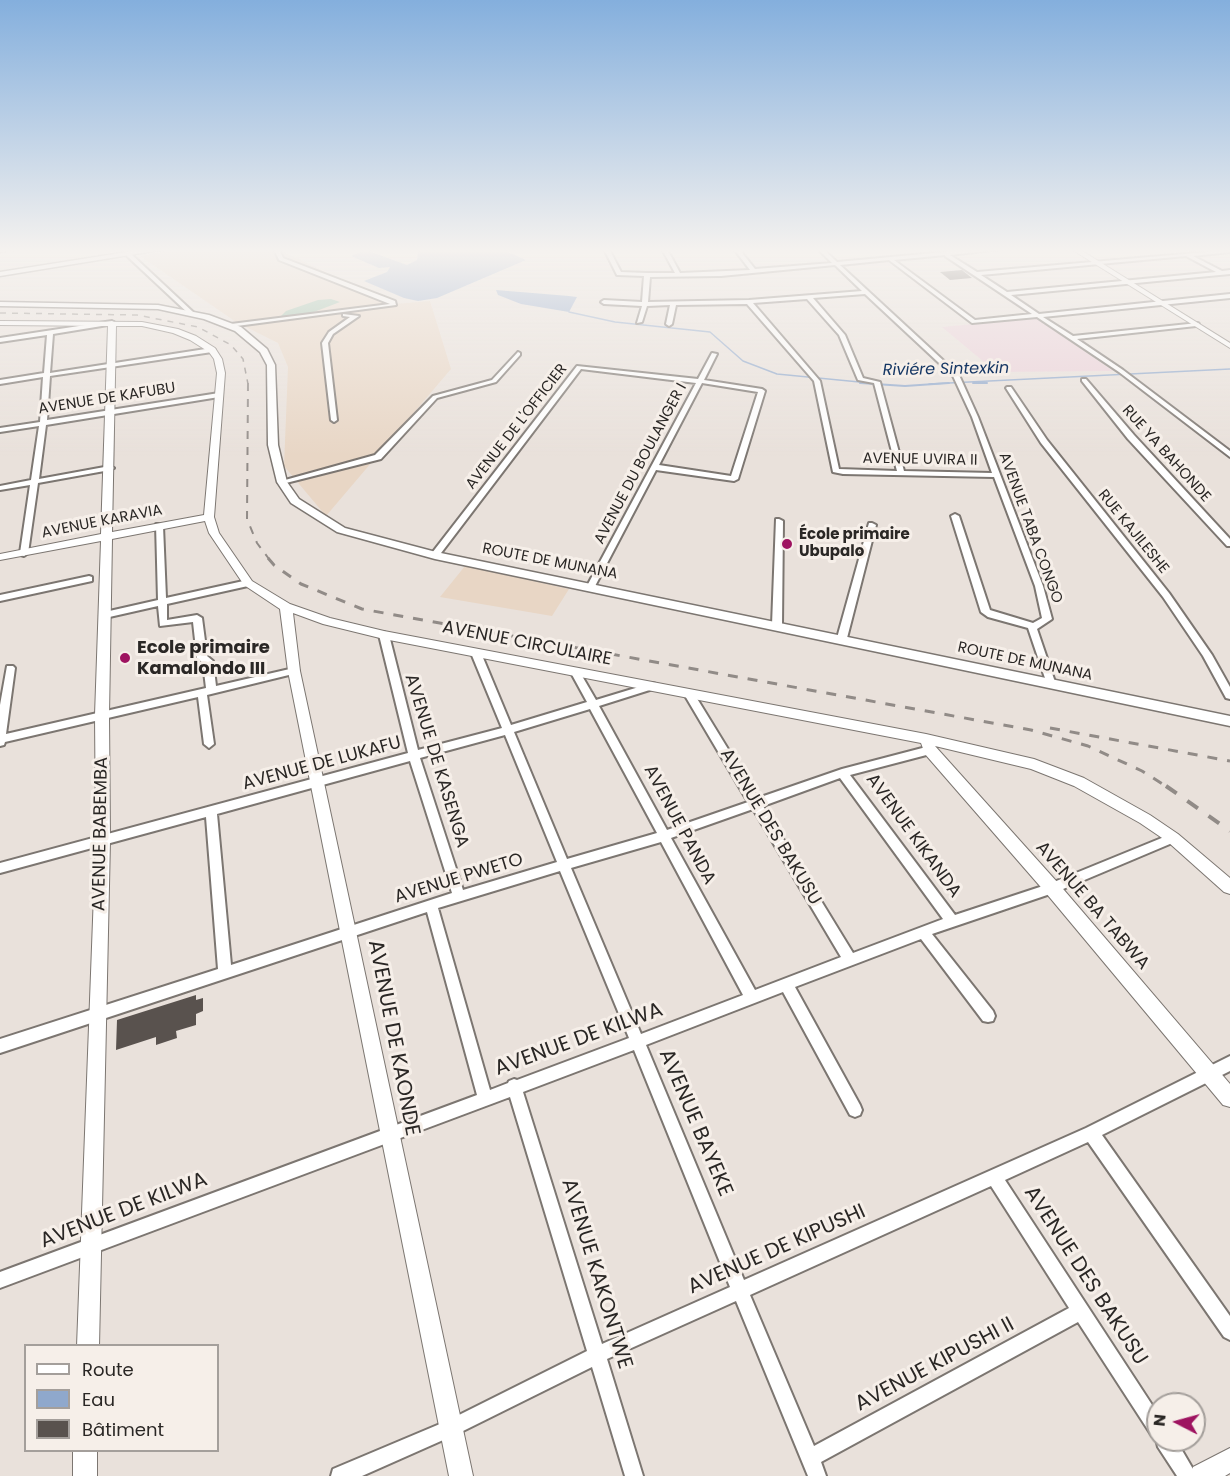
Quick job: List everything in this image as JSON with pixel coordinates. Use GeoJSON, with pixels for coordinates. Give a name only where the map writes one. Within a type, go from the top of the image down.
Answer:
{"type":"FeatureCollection","features":[{"type":"Feature","properties":{"kind":"main road","name":"ROUTE DE MUNANA"},"geometry":{"type":"LineString","coordinates":[[205,318],[234,328],[264,351],[271,365],[273,445],[276,469],[282,482],[304,508],[341,530],[435,555],[842,638],[1230,721]]}},
{"type":"Feature","properties":{"kind":"street"},"geometry":{"type":"LineString","coordinates":[[234,328],[304,318]]}},
{"type":"Feature","properties":{"kind":"street"},"geometry":{"type":"LineString","coordinates":[[234,328],[321,318]]}},
{"type":"Feature","properties":{"kind":"street"},"geometry":{"type":"LineString","coordinates":[[334,420],[325,343],[331,333],[352,322],[355,318]]}},
{"type":"Feature","properties":{"kind":"street"},"geometry":{"type":"LineString","coordinates":[[639,322],[640,318]]}},
{"type":"Feature","properties":{"kind":"street"},"geometry":{"type":"LineString","coordinates":[[669,324],[671,318]]}},
{"type":"Feature","properties":{"kind":"street","name":"AVENUE UVIRA II"},"geometry":{"type":"LineString","coordinates":[[763,318],[817,381],[836,470],[995,475]]}},
{"type":"Feature","properties":{"kind":"street"},"geometry":{"type":"LineString","coordinates":[[827,318],[842,335],[860,379],[877,382],[901,472]]}},
{"type":"Feature","properties":{"kind":"street","name":"AVENUE TABA CONGO"},"geometry":{"type":"LineString","coordinates":[[893,318],[958,380],[975,417],[995,475],[1036,578],[1045,608],[1047,620],[1032,626],[1050,682]]}},
{"type":"Feature","properties":{"kind":"street"},"geometry":{"type":"LineString","coordinates":[[970,318],[976,322],[1012,318]]}},
{"type":"Feature","properties":{"kind":"street"},"geometry":{"type":"LineString","coordinates":[[1042,318],[1120,371],[1230,455]]}},
{"type":"Feature","properties":{"kind":"street"},"geometry":{"type":"LineString","coordinates":[[1186,318],[1230,346]]}},
{"type":"Feature","properties":{"kind":"street"},"geometry":{"type":"LineString","coordinates":[[0,323],[142,324],[175,331],[193,338],[212,350]]}},
{"type":"Feature","properties":{"kind":"street"},"geometry":{"type":"LineString","coordinates":[[0,340],[112,323]]}},
{"type":"Feature","properties":{"kind":"street","name":"AVENUE BABEMBA"},"geometry":{"type":"LineString","coordinates":[[88,1344],[96,1015],[103,840],[102,715],[112,323]]}},
{"type":"Feature","properties":{"kind":"street"},"geometry":{"type":"LineString","coordinates":[[1072,338],[1196,324]]}},
{"type":"Feature","properties":{"kind":"street"},"geometry":{"type":"LineString","coordinates":[[24,553],[43,423],[50,332]]}},
{"type":"Feature","properties":{"kind":"street"},"geometry":{"type":"LineString","coordinates":[[0,382],[212,350]]}},
{"type":"Feature","properties":{"kind":"street","name":"AVENUE CIRCULAIRE"},"geometry":{"type":"LineString","coordinates":[[212,350],[219,366],[219,395],[209,517],[220,546],[248,583],[286,607],[327,621],[384,635],[652,686],[928,745],[1034,764],[1119,803],[1173,838],[1230,887]]}},
{"type":"Feature","properties":{"kind":"street"},"geometry":{"type":"LineString","coordinates":[[282,482],[378,457],[435,398],[494,381],[518,354]]}},
{"type":"Feature","properties":{"kind":"street","name":"AVENUE DU BOULANGER I"},"geometry":{"type":"LineString","coordinates":[[591,586],[714,354]]}},
{"type":"Feature","properties":{"kind":"street","name":"AVENUE DE L'OFFICIER"},"geometry":{"type":"LineString","coordinates":[[435,555],[579,367],[699,381],[759,390],[763,394],[736,477],[730,481],[654,467]]}},
{"type":"Feature","properties":{"kind":"street","name":"RUE YA BAHONDE"},"geometry":{"type":"LineString","coordinates":[[1084,380],[1155,465],[1230,544]]}},
{"type":"Feature","properties":{"kind":"street","name":"RUE KAJILESHE"},"geometry":{"type":"LineString","coordinates":[[1009,388],[1044,441],[1166,595],[1207,655],[1230,696]]}},
{"type":"Feature","properties":{"kind":"street","name":"AVENUE DE KAFUBU"},"geometry":{"type":"LineString","coordinates":[[0,430],[219,395]]}},
{"type":"Feature","properties":{"kind":"street"},"geometry":{"type":"LineString","coordinates":[[1221,448],[1230,448]]}},
{"type":"Feature","properties":{"kind":"street"},"geometry":{"type":"LineString","coordinates":[[0,488],[110,468]]}},
{"type":"Feature","properties":{"kind":"street"},"geometry":{"type":"LineString","coordinates":[[955,516],[986,612],[1032,626]]}},
{"type":"Feature","properties":{"kind":"street","name":"AVENUE KARAVIA"},"geometry":{"type":"LineString","coordinates":[[0,557],[209,517]]}},
{"type":"Feature","properties":{"kind":"street"},"geometry":{"type":"LineString","coordinates":[[777,625],[779,521]]}},
{"type":"Feature","properties":{"kind":"street"},"geometry":{"type":"LineString","coordinates":[[842,638],[872,525]]}},
{"type":"Feature","properties":{"kind":"street"},"geometry":{"type":"LineString","coordinates":[[159,526],[163,624],[197,618],[202,658],[208,661],[206,691],[209,744]]}},
{"type":"Feature","properties":{"kind":"street"},"geometry":{"type":"LineString","coordinates":[[0,598],[89,579]]}},
{"type":"Feature","properties":{"kind":"street"},"geometry":{"type":"LineString","coordinates":[[105,615],[248,583]]}},
{"type":"Feature","properties":{"kind":"street","name":"AVENUE DE KAONDE"},"geometry":{"type":"LineString","coordinates":[[286,607],[294,671],[389,1134],[453,1427],[461,1476]]}},
{"type":"Feature","properties":{"kind":"street","name":"AVENUE DE KASENGA"},"geometry":{"type":"LineString","coordinates":[[384,635],[414,755],[459,896]]}},
{"type":"Feature","properties":{"kind":"street","name":"AVENUE BAYEKE"},"geometry":{"type":"LineString","coordinates":[[476,653],[817,1476]]}},
{"type":"Feature","properties":{"kind":"street"},"geometry":{"type":"LineString","coordinates":[[10,668],[0,740],[294,671]]}},
{"type":"Feature","properties":{"kind":"street","name":"AVENUE PANDA"},"geometry":{"type":"LineString","coordinates":[[575,671],[751,997]]}},
{"type":"Feature","properties":{"kind":"street","name":"AVENUE DE LUKAFU"},"geometry":{"type":"LineString","coordinates":[[0,868],[508,730],[652,686]]}},
{"type":"Feature","properties":{"kind":"street","name":"AVENUE DES BAKUSU"},"geometry":{"type":"LineString","coordinates":[[689,694],[850,960]]}},
{"type":"Feature","properties":{"kind":"street","name":"AVENUE PWETO"},"geometry":{"type":"LineString","coordinates":[[0,1046],[459,896],[664,836],[928,745]]}},
{"type":"Feature","properties":{"kind":"street","name":"AVENUE BA TABWA"},"geometry":{"type":"LineString","coordinates":[[928,745],[1230,1098]]}},
{"type":"Feature","properties":{"kind":"street","name":"AVENUE KIKANDA"},"geometry":{"type":"LineString","coordinates":[[842,773],[952,921]]}},
{"type":"Feature","properties":{"kind":"street"},"geometry":{"type":"LineString","coordinates":[[211,812],[225,973]]}},
{"type":"Feature","properties":{"kind":"street","name":"AVENUE DE KILWA"},"geometry":{"type":"LineString","coordinates":[[0,1280],[514,1086],[638,1042],[952,921],[1052,888],[1173,838]]}},
{"type":"Feature","properties":{"kind":"street"},"geometry":{"type":"LineString","coordinates":[[431,905],[485,1097]]}},
{"type":"Feature","properties":{"kind":"street"},"geometry":{"type":"LineString","coordinates":[[923,932],[988,1016]]}},
{"type":"Feature","properties":{"kind":"street"},"geometry":{"type":"LineString","coordinates":[[786,984],[855,1110]]}},
{"type":"Feature","properties":{"kind":"street","name":"AVENUE DE KIPUSHI"},"geometry":{"type":"LineString","coordinates":[[340,1476],[453,1427],[597,1355],[1091,1133],[1208,1072],[1230,1063]]}},
{"type":"Feature","properties":{"kind":"street","name":"AVENUE KAKONTWE"},"geometry":{"type":"LineString","coordinates":[[514,1086],[634,1476]]}},
{"type":"Feature","properties":{"kind":"street"},"geometry":{"type":"LineString","coordinates":[[1091,1133],[1230,1331]]}},
{"type":"Feature","properties":{"kind":"street","name":"AVENUE DES BAKUSU"},"geometry":{"type":"LineString","coordinates":[[994,1177],[1146,1412]]}},
{"type":"Feature","properties":{"kind":"street","name":"AVENUE KIPUSHI II"},"geometry":{"type":"LineString","coordinates":[[810,1458],[1080,1312]]}},
{"type":"Feature","properties":{"kind":"street"},"geometry":{"type":"LineString","coordinates":[[85,1476],[86,1452]]}},
{"type":"Feature","properties":{"kind":"street"},"geometry":{"type":"LineString","coordinates":[[1173,1452],[1188,1476]]}},
{"type":"Feature","properties":{"kind":"street"},"geometry":{"type":"LineString","coordinates":[[1202,1476],[1230,1460]]}},
{"type":"Feature","properties":{"kind":"shaded area"},"geometry":{"type":"Polygon","coordinates":[[[230,318],[435,318],[451,369],[326,516],[284,466],[288,367],[278,343],[230,318]]]}},
{"type":"Feature","properties":{"kind":"shaded area"},"geometry":{"type":"Polygon","coordinates":[[[1036,318],[1113,371],[996,372],[942,327],[1036,318]]]}},
{"type":"Feature","properties":{"kind":"shaded area"},"geometry":{"type":"Polygon","coordinates":[[[465,566],[569,589],[552,616],[440,597],[465,566]]]}},
{"type":"Feature","properties":{"kind":"building"},"geometry":{"type":"Polygon","coordinates":[[[196,995],[196,1000],[203,998],[203,1011],[196,1014],[196,1025],[176,1031],[177,1038],[156,1045],[156,1037],[116,1050],[117,1020],[196,995]]]}},
{"type":"Feature","properties":{"kind":"waterway","name":"Riviére Sintexkin"},"geometry":{"type":"LineString","coordinates":[[596,318],[710,332],[743,361],[777,374],[880,384]]}},
{"type":"Feature","properties":{"kind":"waterway","name":"Riviére Sintexkin"},"geometry":{"type":"LineString","coordinates":[[949,383],[1230,369]]}},
{"type":"Feature","properties":{"kind":"waterway","name":"Riviére Sintexkin"},"geometry":{"type":"LineString","coordinates":[[860,383],[905,386],[949,383]]}},
{"type":"Feature","properties":{"kind":"waterway","name":"Riviére Sintexkin"},"geometry":{"type":"LineString","coordinates":[[929,384],[949,383]]}},
{"type":"Feature","properties":{"kind":"waterway","name":"Riviére Sintexkin"},"geometry":{"type":"LineString","coordinates":[[973,383],[987,383]]}},
{"type":"Feature","properties":{"kind":"railway"},"geometry":{"type":"LineString","coordinates":[[152,318],[198,327],[231,345],[243,359],[248,384]]}},
{"type":"Feature","properties":{"kind":"railway"},"geometry":{"type":"LineString","coordinates":[[248,384],[247,519],[257,543],[269,559]]}},
{"type":"Feature","properties":{"kind":"railway"},"geometry":{"type":"LineString","coordinates":[[268,558],[301,584],[362,609],[1031,730],[1088,746],[1142,771],[1168,787]]}},
{"type":"Feature","properties":{"kind":"railway"},"geometry":{"type":"LineString","coordinates":[[1050,728],[1230,761]]}},
{"type":"Feature","properties":{"kind":"railway"},"geometry":{"type":"LineString","coordinates":[[1168,787],[1230,831]]}},
{"type":"Feature","properties":{"kind":"place","name":"École primaire Ubupalo"},"geometry":{"type":"Point","coordinates":[787,544]}},
{"type":"Feature","properties":{"kind":"place","name":"Ecole primaire Kamalondo III"},"geometry":{"type":"Point","coordinates":[125,658]}}]}
